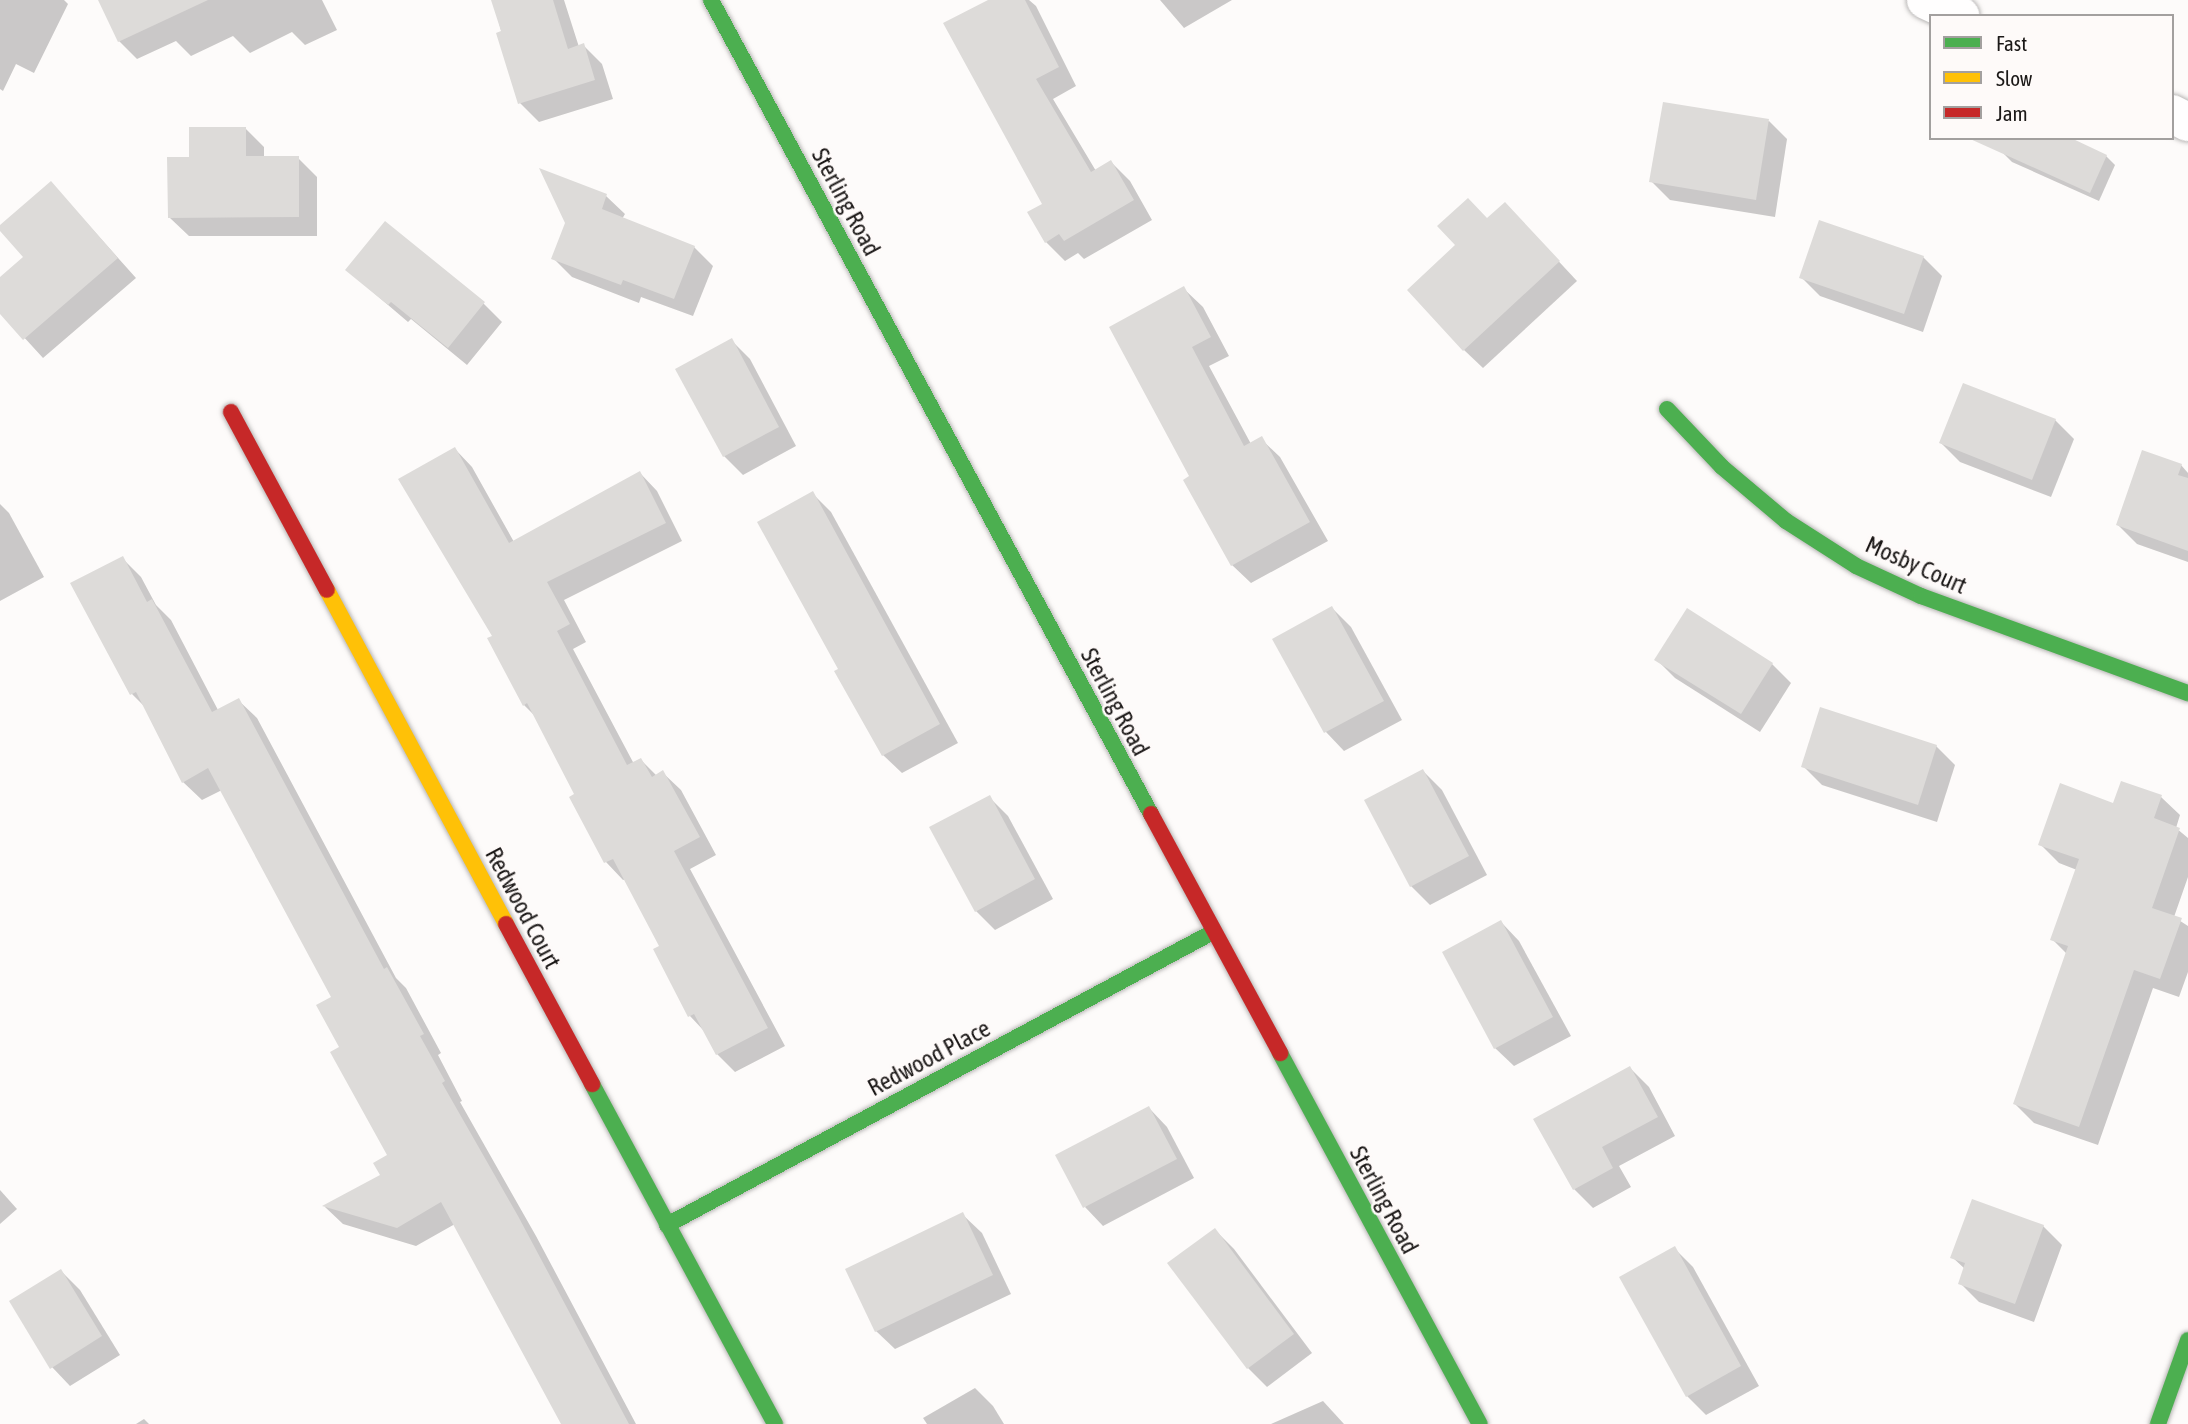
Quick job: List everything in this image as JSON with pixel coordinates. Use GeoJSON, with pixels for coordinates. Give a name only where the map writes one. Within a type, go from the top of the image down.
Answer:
{"type":"FeatureCollection","features":[{"type":"Feature","properties":{"kind":"street","name":"Sterling Road"},"geometry":{"type":"LineString","coordinates":[[711,0],[1480,1424]]}},
{"type":"Feature","properties":{"kind":"street"},"geometry":{"type":"LineString","coordinates":[[1926,0],[1956,14]]}},
{"type":"Feature","properties":{"kind":"street","name":"Mosby Court"},"geometry":{"type":"LineString","coordinates":[[1667,409],[1722,467],[1786,521],[1856,566],[1921,596],[2188,693]]}},
{"type":"Feature","properties":{"kind":"street","name":"Redwood Court"},"geometry":{"type":"LineString","coordinates":[[231,412],[775,1424]]}},
{"type":"Feature","properties":{"kind":"street","name":"Redwood Place"},"geometry":{"type":"LineString","coordinates":[[667,1225],[1213,932]]}},
{"type":"Feature","properties":{"kind":"street"},"geometry":{"type":"LineString","coordinates":[[2158,1424],[2187,1349]]}},
{"type":"Feature","properties":{"kind":"building"},"geometry":{"type":"Polygon","coordinates":[[[98,0],[208,0],[118,42],[98,0]]]}},
{"type":"Feature","properties":{"kind":"building"},"geometry":{"type":"Polygon","coordinates":[[[491,0],[553,0],[568,49],[584,43],[595,80],[518,104],[496,33],[501,31],[491,0]]]}},
{"type":"Feature","properties":{"kind":"building"},"geometry":{"type":"Polygon","coordinates":[[[988,0],[1025,0],[1059,67],[1036,79],[1091,172],[1111,160],[1134,200],[1064,241],[1059,234],[1045,243],[1027,212],[1042,204],[943,23],[988,0]]]}},
{"type":"Feature","properties":{"kind":"building"},"geometry":{"type":"Polygon","coordinates":[[[1663,102],[1769,119],[1756,200],[1649,182],[1663,102]]]}},
{"type":"Feature","properties":{"kind":"building"},"geometry":{"type":"Polygon","coordinates":[[[189,127],[246,127],[246,156],[299,156],[299,217],[168,218],[167,157],[189,157],[189,127]]]}},
{"type":"Feature","properties":{"kind":"building"},"geometry":{"type":"Polygon","coordinates":[[[1972,140],[2075,140],[2107,155],[2090,193],[1972,140]]]}},
{"type":"Feature","properties":{"kind":"building"},"geometry":{"type":"Polygon","coordinates":[[[539,168],[607,194],[602,209],[695,246],[674,299],[623,280],[621,285],[551,259],[565,223],[539,168]]]}},
{"type":"Feature","properties":{"kind":"building"},"geometry":{"type":"Polygon","coordinates":[[[51,181],[118,258],[23,340],[0,314],[0,277],[23,257],[0,231],[0,225],[51,181]]]}},
{"type":"Feature","properties":{"kind":"building"},"geometry":{"type":"Polygon","coordinates":[[[1468,198],[1487,218],[1505,202],[1560,261],[1463,351],[1407,290],[1455,245],[1437,226],[1468,198]]]}},
{"type":"Feature","properties":{"kind":"building"},"geometry":{"type":"Polygon","coordinates":[[[1819,220],[1924,256],[1904,314],[1799,278],[1819,220]]]}},
{"type":"Feature","properties":{"kind":"building"},"geometry":{"type":"Polygon","coordinates":[[[385,221],[485,302],[448,348],[391,302],[388,305],[345,270],[385,221]]]}},
{"type":"Feature","properties":{"kind":"building"},"geometry":{"type":"Polygon","coordinates":[[[1184,286],[1211,337],[1192,347],[1244,446],[1262,436],[1310,522],[1231,566],[1183,480],[1189,476],[1109,327],[1184,286]]]}},
{"type":"Feature","properties":{"kind":"building"},"geometry":{"type":"Polygon","coordinates":[[[732,338],[779,427],[723,457],[675,369],[732,338]]]}},
{"type":"Feature","properties":{"kind":"building"},"geometry":{"type":"Polygon","coordinates":[[[1963,383],[2056,419],[2032,480],[1939,443],[1963,383]]]}},
{"type":"Feature","properties":{"kind":"building"},"geometry":{"type":"Polygon","coordinates":[[[455,447],[509,543],[640,471],[666,523],[547,582],[570,624],[557,631],[627,765],[641,758],[652,777],[663,770],[700,837],[674,851],[768,1028],[716,1055],[694,1014],[688,1017],[653,949],[659,946],[613,859],[604,863],[569,797],[574,794],[527,703],[523,706],[487,638],[492,636],[398,479],[455,447]]]}},
{"type":"Feature","properties":{"kind":"building"},"geometry":{"type":"Polygon","coordinates":[[[2142,450],[2182,464],[2178,475],[2188,478],[2188,551],[2116,525],[2142,450]]]}},
{"type":"Feature","properties":{"kind":"building"},"geometry":{"type":"Polygon","coordinates":[[[813,491],[940,724],[882,756],[834,671],[838,669],[757,522],[813,491]]]}},
{"type":"Feature","properties":{"kind":"building"},"geometry":{"type":"Polygon","coordinates":[[[123,556],[147,602],[152,599],[212,712],[239,698],[384,969],[387,967],[424,1034],[420,1036],[445,1081],[442,1083],[518,1216],[629,1424],[561,1424],[441,1202],[397,1228],[322,1206],[380,1175],[373,1163],[387,1155],[330,1052],[339,1047],[316,1005],[331,997],[208,768],[182,783],[136,692],[130,695],[70,583],[123,556]]]}},
{"type":"Feature","properties":{"kind":"building"},"geometry":{"type":"Polygon","coordinates":[[[1332,606],[1384,701],[1324,733],[1272,639],[1332,606]]]}},
{"type":"Feature","properties":{"kind":"building"},"geometry":{"type":"Polygon","coordinates":[[[1687,608],[1773,663],[1741,714],[1654,660],[1687,608]]]}},
{"type":"Feature","properties":{"kind":"building"},"geometry":{"type":"Polygon","coordinates":[[[1820,707],[1937,745],[1918,805],[1801,767],[1820,707]]]}},
{"type":"Feature","properties":{"kind":"building"},"geometry":{"type":"Polygon","coordinates":[[[1423,769],[1469,856],[1410,887],[1364,800],[1423,769]]]}},
{"type":"Feature","properties":{"kind":"building"},"geometry":{"type":"Polygon","coordinates":[[[2121,781],[2162,795],[2154,818],[2180,828],[2152,908],[2182,918],[2160,979],[2134,970],[2079,1127],[2013,1104],[2068,946],[2050,940],[2079,859],[2038,845],[2060,783],[2113,803],[2121,781]]]}},
{"type":"Feature","properties":{"kind":"building"},"geometry":{"type":"Polygon","coordinates":[[[990,795],[1035,879],[975,912],[929,827],[990,795]]]}},
{"type":"Feature","properties":{"kind":"building"},"geometry":{"type":"Polygon","coordinates":[[[1501,920],[1553,1017],[1494,1049],[1442,952],[1501,920]]]}},
{"type":"Feature","properties":{"kind":"building"},"geometry":{"type":"Polygon","coordinates":[[[1630,1066],[1658,1117],[1602,1147],[1613,1168],[1573,1190],[1533,1119],[1630,1066]]]}},
{"type":"Feature","properties":{"kind":"building"},"geometry":{"type":"Polygon","coordinates":[[[1149,1106],[1177,1159],[1083,1208],[1055,1155],[1149,1106]]]}},
{"type":"Feature","properties":{"kind":"building"},"geometry":{"type":"Polygon","coordinates":[[[1972,1199],[2044,1225],[2015,1304],[1958,1284],[1965,1263],[1950,1258],[1972,1199]]]}},
{"type":"Feature","properties":{"kind":"building"},"geometry":{"type":"Polygon","coordinates":[[[963,1212],[993,1275],[875,1332],[845,1269],[963,1212]]]}},
{"type":"Feature","properties":{"kind":"building"},"geometry":{"type":"Polygon","coordinates":[[[1215,1228],[1294,1334],[1247,1369],[1167,1263],[1215,1228]]]}},
{"type":"Feature","properties":{"kind":"building"},"geometry":{"type":"Polygon","coordinates":[[[1675,1246],[1741,1366],[1686,1397],[1619,1277],[1675,1246]]]}},
{"type":"Feature","properties":{"kind":"building"},"geometry":{"type":"Polygon","coordinates":[[[61,1269],[102,1336],[50,1369],[9,1301],[61,1269]]]}},
{"type":"Feature","properties":{"kind":"traffic: fast"},"geometry":{"type":"LineString","coordinates":[[711,0],[1151,814]]}},
{"type":"Feature","properties":{"kind":"traffic: fast"},"geometry":{"type":"LineString","coordinates":[[1667,409],[1722,467],[1786,521],[1856,566],[1921,596],[2188,693]]}},
{"type":"Feature","properties":{"kind":"traffic: fast"},"geometry":{"type":"LineString","coordinates":[[667,1225],[1213,932]]}},
{"type":"Feature","properties":{"kind":"traffic: fast"},"geometry":{"type":"LineString","coordinates":[[1280,1053],[1480,1424]]}},
{"type":"Feature","properties":{"kind":"traffic: fast"},"geometry":{"type":"LineString","coordinates":[[592,1084],[775,1424]]}},
{"type":"Feature","properties":{"kind":"traffic: fast"},"geometry":{"type":"LineString","coordinates":[[2158,1424],[2188,1340]]}},
{"type":"Feature","properties":{"kind":"traffic: slow"},"geometry":{"type":"LineString","coordinates":[[327,590],[506,924]]}},
{"type":"Feature","properties":{"kind":"traffic: jam"},"geometry":{"type":"LineString","coordinates":[[231,412],[327,590]]}},
{"type":"Feature","properties":{"kind":"traffic: jam"},"geometry":{"type":"LineString","coordinates":[[1151,814],[1280,1053]]}},
{"type":"Feature","properties":{"kind":"traffic: jam"},"geometry":{"type":"LineString","coordinates":[[506,924],[592,1084]]}}]}
